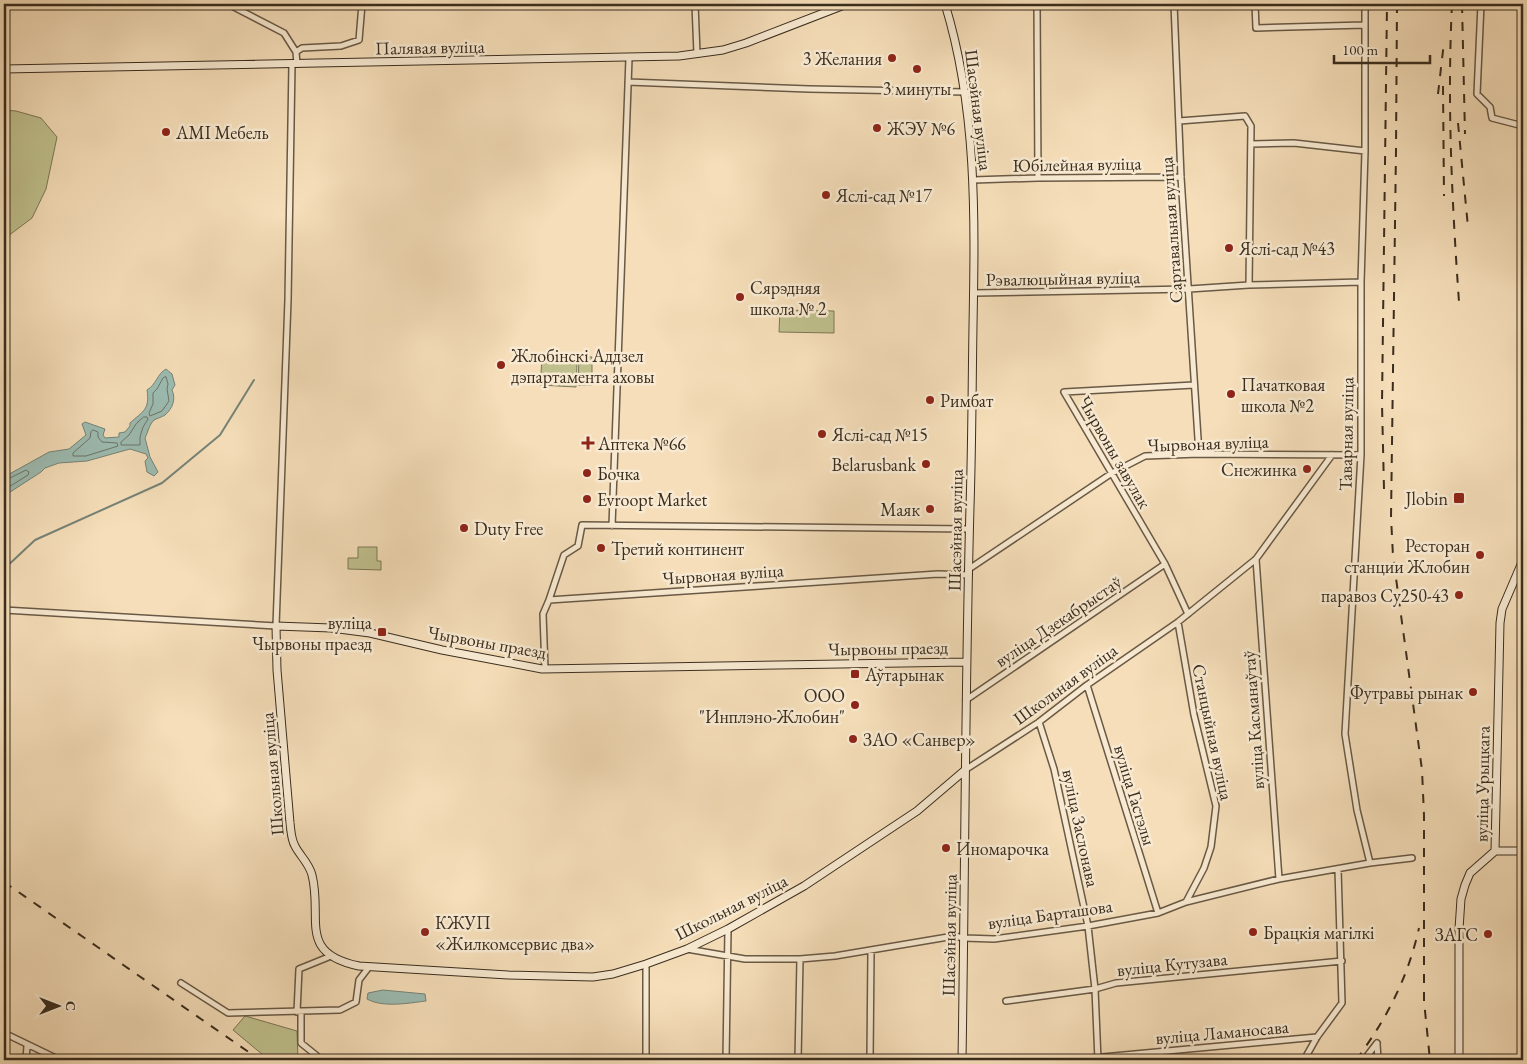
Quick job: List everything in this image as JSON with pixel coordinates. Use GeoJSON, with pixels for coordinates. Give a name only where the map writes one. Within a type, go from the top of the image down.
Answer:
{"type":"FeatureCollection","features":[{"type":"Feature","properties":{"kind":"street"},"geometry":{"type":"LineString","coordinates":[[228,4],[284,33],[296,52],[294,64],[288,300],[276,626]]}},
{"type":"Feature","properties":{"kind":"street"},"geometry":{"type":"LineString","coordinates":[[296,52],[302,48],[341,46],[359,40],[362,4]]}},
{"type":"Feature","properties":{"kind":"street"},"geometry":{"type":"LineString","coordinates":[[696,4],[698,54]]}},
{"type":"Feature","properties":{"kind":"street","name":"Палявая вуліца"},"geometry":{"type":"LineString","coordinates":[[4,69],[629,58],[698,54],[723,50],[766,37],[847,4]]}},
{"type":"Feature","properties":{"kind":"street","name":"Шасэйная вуліца"},"geometry":{"type":"LineString","coordinates":[[946,4],[966,92],[973,180],[974,293],[964,771],[962,1060]]}},
{"type":"Feature","properties":{"kind":"street"},"geometry":{"type":"LineString","coordinates":[[1037,4],[1038,178]]}},
{"type":"Feature","properties":{"kind":"street","name":"Сартавальная вуліца"},"geometry":{"type":"LineString","coordinates":[[1174,4],[1181,177],[1199,454]]}},
{"type":"Feature","properties":{"kind":"street"},"geometry":{"type":"LineString","coordinates":[[1255,4],[1256,28],[1365,24]]}},
{"type":"Feature","properties":{"kind":"street","name":"Таварная вуліца"},"geometry":{"type":"LineString","coordinates":[[1365,4],[1365,152],[1360,455],[1345,734],[1350,772],[1370,863]]}},
{"type":"Feature","properties":{"kind":"street"},"geometry":{"type":"LineString","coordinates":[[1481,4],[1477,94],[1490,107],[1492,118],[1523,126]]}},
{"type":"Feature","properties":{"kind":"street"},"geometry":{"type":"LineString","coordinates":[[612,526],[629,58]]}},
{"type":"Feature","properties":{"kind":"street"},"geometry":{"type":"LineString","coordinates":[[628,82],[809,89],[966,92]]}},
{"type":"Feature","properties":{"kind":"street"},"geometry":{"type":"LineString","coordinates":[[1179,121],[1245,116],[1251,126],[1249,285]]}},
{"type":"Feature","properties":{"kind":"street"},"geometry":{"type":"LineString","coordinates":[[1252,144],[1294,144],[1365,152]]}},
{"type":"Feature","properties":{"kind":"street","name":"Юбілейная вуліца"},"geometry":{"type":"LineString","coordinates":[[973,180],[1181,177]]}},
{"type":"Feature","properties":{"kind":"street","name":"Рэвалюцыйная вуліца"},"geometry":{"type":"LineString","coordinates":[[974,293],[1189,289],[1249,285],[1362,282]]}},
{"type":"Feature","properties":{"kind":"street","name":"Чырвоны завулак"},"geometry":{"type":"LineString","coordinates":[[1188,614],[1165,564],[1064,392],[1194,385]]}},
{"type":"Feature","properties":{"kind":"street","name":"Чырвоная вуліца"},"geometry":{"type":"LineString","coordinates":[[550,600],[969,572],[1112,473],[1145,456],[1199,454],[1360,455]]}},
{"type":"Feature","properties":{"kind":"street","name":"Школьная вуліца"},"geometry":{"type":"LineString","coordinates":[[276,626],[290,823],[296,847],[312,874],[316,934],[320,946],[331,956],[347,964],[369,967],[508,975],[593,977],[613,974],[646,964],[687,948],[728,929],[804,886],[917,811],[964,771],[1039,722],[1087,685],[1178,622],[1256,559],[1332,455]]}},
{"type":"Feature","properties":{"kind":"street"},"geometry":{"type":"LineString","coordinates":[[546,669],[543,614],[550,600],[564,555],[578,546],[582,525],[969,529]]}},
{"type":"Feature","properties":{"kind":"street","name":"вуліца Касманаўтаў"},"geometry":{"type":"LineString","coordinates":[[1256,559],[1279,879]]}},
{"type":"Feature","properties":{"kind":"street","name":"вуліца Урыцкага"},"geometry":{"type":"LineString","coordinates":[[1459,1060],[1459,929],[1461,899],[1464,885],[1470,874],[1495,851],[1500,622],[1502,609],[1523,560]]}},
{"type":"Feature","properties":{"kind":"street","name":"вуліца Дзекабрыстаў"},"geometry":{"type":"LineString","coordinates":[[966,700],[1165,564]]}},
{"type":"Feature","properties":{"kind":"street","name":"Чырвоны праезд"},"geometry":{"type":"LineString","coordinates":[[4,610],[331,628],[370,633],[442,650],[546,669],[966,662]]}},
{"type":"Feature","properties":{"kind":"street","name":"Станцыйная вуліца"},"geometry":{"type":"LineString","coordinates":[[1178,622],[1194,715],[1216,806],[1211,847],[1204,868],[1186,902]]}},
{"type":"Feature","properties":{"kind":"street","name":"вуліца Гастэлы"},"geometry":{"type":"LineString","coordinates":[[1087,685],[1158,913]]}},
{"type":"Feature","properties":{"kind":"street","name":"вуліца Заслонава"},"geometry":{"type":"LineString","coordinates":[[1039,722],[1054,769],[1088,926],[1095,989],[1098,1059]]}},
{"type":"Feature","properties":{"kind":"street"},"geometry":{"type":"LineString","coordinates":[[1495,851],[1523,850]]}},
{"type":"Feature","properties":{"kind":"street","name":"вуліца Барташова"},"geometry":{"type":"LineString","coordinates":[[687,948],[744,959],[800,959],[835,956],[941,937],[1002,938],[1088,926],[1158,913],[1186,902],[1279,879],[1370,863],[1412,858]]}},
{"type":"Feature","properties":{"kind":"street"},"geometry":{"type":"LineString","coordinates":[[1304,1060],[1317,1037],[1342,1003],[1338,869]]}},
{"type":"Feature","properties":{"kind":"street"},"geometry":{"type":"LineString","coordinates":[[726,1060],[728,929]]}},
{"type":"Feature","properties":{"kind":"street"},"geometry":{"type":"LineString","coordinates":[[870,1060],[871,950]]}},
{"type":"Feature","properties":{"kind":"street"},"geometry":{"type":"LineString","coordinates":[[322,1060],[301,1043],[299,969],[331,956]]}},
{"type":"Feature","properties":{"kind":"street"},"geometry":{"type":"LineString","coordinates":[[798,1060],[800,959]]}},
{"type":"Feature","properties":{"kind":"street","name":"вуліца Кутузава"},"geometry":{"type":"LineString","coordinates":[[1006,1001],[1095,989],[1116,983],[1342,961]]}},
{"type":"Feature","properties":{"kind":"street"},"geometry":{"type":"LineString","coordinates":[[646,964],[646,1060]]}},
{"type":"Feature","properties":{"kind":"street"},"geometry":{"type":"LineString","coordinates":[[181,983],[228,1013],[340,1010],[356,1002],[359,980],[369,967]]}},
{"type":"Feature","properties":{"kind":"street"},"geometry":{"type":"LineString","coordinates":[[4,1033],[27,1046],[60,1060]]}},
{"type":"Feature","properties":{"kind":"street","name":"вуліца Ламаносава"},"geometry":{"type":"LineString","coordinates":[[1070,1060],[1098,1059],[1317,1037]]}},
{"type":"Feature","properties":{"kind":"street"},"geometry":{"type":"LineString","coordinates":[[1364,1060],[1377,1043],[1378,1060]]}},
{"type":"Feature","properties":{"kind":"street"},"geometry":{"type":"LineString","coordinates":[[26,1060],[27,1046]]}},
{"type":"Feature","properties":{"kind":"street"},"geometry":{"type":"LineString","coordinates":[[39,1060],[47,1054]]}},
{"type":"Feature","properties":{"kind":"green space"},"geometry":{"type":"Polygon","coordinates":[[[4,110],[16,111],[41,118],[57,137],[46,189],[32,218],[4,239],[4,110]]]}},
{"type":"Feature","properties":{"kind":"green space"},"geometry":{"type":"Polygon","coordinates":[[[780,310],[834,311],[834,333],[779,332],[780,310]]]}},
{"type":"Feature","properties":{"kind":"green space"},"geometry":{"type":"Polygon","coordinates":[[[579,357],[592,357],[592,385],[578,385],[579,357]]]}},
{"type":"Feature","properties":{"kind":"green space"},"geometry":{"type":"Polygon","coordinates":[[[542,360],[577,362],[576,387],[540,385],[542,360]]]}},
{"type":"Feature","properties":{"kind":"green space"},"geometry":{"type":"Polygon","coordinates":[[[358,547],[377,547],[377,561],[381,561],[381,570],[348,569],[348,558],[358,558],[358,547]]]}},
{"type":"Feature","properties":{"kind":"green space"},"geometry":{"type":"Polygon","coordinates":[[[245,1016],[297,1031],[298,1060],[269,1060],[233,1030],[245,1016]]]}},
{"type":"Feature","properties":{"kind":"water"},"geometry":{"type":"Polygon","coordinates":[[[166,369],[172,374],[175,385],[172,390],[173,403],[165,415],[152,422],[145,438],[150,457],[158,472],[154,476],[147,472],[145,461],[148,458],[146,454],[130,449],[87,461],[59,463],[45,468],[4,496],[4,477],[49,452],[69,449],[86,435],[82,424],[85,422],[105,429],[103,435],[105,438],[119,437],[119,433],[125,432],[130,423],[142,413],[147,402],[147,390],[166,369]]]}},
{"type":"Feature","properties":{"kind":"water"},"geometry":{"type":"Polygon","coordinates":[[[383,990],[425,994],[426,1001],[388,1004],[373,1002],[367,999],[368,993],[383,990]]]}},
{"type":"Feature","properties":{"kind":"waterway"},"geometry":{"type":"LineString","coordinates":[[4,569],[35,540],[162,483],[220,435],[254,380]]}},
{"type":"Feature","properties":{"kind":"railway"},"geometry":{"type":"LineString","coordinates":[[1384,489],[1382,404],[1387,4]]}},
{"type":"Feature","properties":{"kind":"railway"},"geometry":{"type":"LineString","coordinates":[[1397,4],[1391,517],[1393,556],[1422,770],[1424,815],[1424,1001],[1430,1060]]}},
{"type":"Feature","properties":{"kind":"railway"},"geometry":{"type":"LineString","coordinates":[[1452,4],[1450,78],[1451,153],[1459,302]]}},
{"type":"Feature","properties":{"kind":"railway"},"geometry":{"type":"LineString","coordinates":[[1462,4],[1465,134]]}},
{"type":"Feature","properties":{"kind":"railway"},"geometry":{"type":"LineString","coordinates":[[1438,94],[1444,42]]}},
{"type":"Feature","properties":{"kind":"railway"},"geometry":{"type":"LineString","coordinates":[[1443,86],[1444,196]]}},
{"type":"Feature","properties":{"kind":"railway"},"geometry":{"type":"LineString","coordinates":[[1458,123],[1468,227]]}},
{"type":"Feature","properties":{"kind":"railway"},"geometry":{"type":"LineString","coordinates":[[4,882],[260,1060]]}},
{"type":"Feature","properties":{"kind":"railway"},"geometry":{"type":"LineString","coordinates":[[1356,1060],[1377,1030],[1395,998],[1409,964],[1419,928]]}},
{"type":"Feature","properties":{"kind":"place","name":"3 Желания"},"geometry":{"type":"Point","coordinates":[892,58]}},
{"type":"Feature","properties":{"kind":"place","name":"3 минуты"},"geometry":{"type":"Point","coordinates":[917,69]}},
{"type":"Feature","properties":{"kind":"place","name":"ЖЭУ №6"},"geometry":{"type":"Point","coordinates":[877,128]}},
{"type":"Feature","properties":{"kind":"place","name":"AMI Мебель"},"geometry":{"type":"Point","coordinates":[166,132]}},
{"type":"Feature","properties":{"kind":"place","name":"Яслі-сад №17"},"geometry":{"type":"Point","coordinates":[826,195]}},
{"type":"Feature","properties":{"kind":"place","name":"Яслі-сад №43"},"geometry":{"type":"Point","coordinates":[1229,248]}},
{"type":"Feature","properties":{"kind":"place","name":"Сярэдняя школа № 2"},"geometry":{"type":"Point","coordinates":[740,297]}},
{"type":"Feature","properties":{"kind":"place","name":"Жлобінскі Аддзел дэпартамента аховы"},"geometry":{"type":"Point","coordinates":[501,365]}},
{"type":"Feature","properties":{"kind":"place","name":"Пачатковая школа №2"},"geometry":{"type":"Point","coordinates":[1231,394]}},
{"type":"Feature","properties":{"kind":"place","name":"Римбат"},"geometry":{"type":"Point","coordinates":[930,400]}},
{"type":"Feature","properties":{"kind":"place","name":"Яслі-сад №15"},"geometry":{"type":"Point","coordinates":[822,434]}},
{"type":"Feature","properties":{"kind":"place","name":"Аптека №66"},"geometry":{"type":"Point","coordinates":[588,443]}},
{"type":"Feature","properties":{"kind":"place","name":"Belarusbank"},"geometry":{"type":"Point","coordinates":[926,464]}},
{"type":"Feature","properties":{"kind":"place","name":"Снежинка"},"geometry":{"type":"Point","coordinates":[1307,469]}},
{"type":"Feature","properties":{"kind":"place","name":"Бочка"},"geometry":{"type":"Point","coordinates":[587,473]}},
{"type":"Feature","properties":{"kind":"place","name":"Jlobin"},"geometry":{"type":"Point","coordinates":[1459,498]}},
{"type":"Feature","properties":{"kind":"place","name":"Evroopt Market"},"geometry":{"type":"Point","coordinates":[587,499]}},
{"type":"Feature","properties":{"kind":"place","name":"Маяк"},"geometry":{"type":"Point","coordinates":[930,509]}},
{"type":"Feature","properties":{"kind":"place","name":"Duty Free"},"geometry":{"type":"Point","coordinates":[464,528]}},
{"type":"Feature","properties":{"kind":"place","name":"Третий континент"},"geometry":{"type":"Point","coordinates":[601,548]}},
{"type":"Feature","properties":{"kind":"place","name":"Ресторан станции Жлобин"},"geometry":{"type":"Point","coordinates":[1480,555]}},
{"type":"Feature","properties":{"kind":"place","name":"паравоз Су250-43"},"geometry":{"type":"Point","coordinates":[1459,595]}},
{"type":"Feature","properties":{"kind":"place","name":"вуліца Чырвоны праезд"},"geometry":{"type":"Point","coordinates":[382,632]}},
{"type":"Feature","properties":{"kind":"place","name":"Аўтарынак"},"geometry":{"type":"Point","coordinates":[855,674]}},
{"type":"Feature","properties":{"kind":"place","name":"Футравы рынак"},"geometry":{"type":"Point","coordinates":[1473,692]}},
{"type":"Feature","properties":{"kind":"place","name":"ООО \"Инплэно-Жлобин\""},"geometry":{"type":"Point","coordinates":[855,705]}},
{"type":"Feature","properties":{"kind":"place","name":"ЗАО «Санвер»"},"geometry":{"type":"Point","coordinates":[853,739]}},
{"type":"Feature","properties":{"kind":"place","name":"Иномарочка"},"geometry":{"type":"Point","coordinates":[946,848]}},
{"type":"Feature","properties":{"kind":"place","name":"КЖУП «Жилкомсервис два»"},"geometry":{"type":"Point","coordinates":[425,932]}},
{"type":"Feature","properties":{"kind":"place","name":"Брацкія магілкі"},"geometry":{"type":"Point","coordinates":[1253,932]}},
{"type":"Feature","properties":{"kind":"place","name":"ЗАГС"},"geometry":{"type":"Point","coordinates":[1488,934]}}]}
